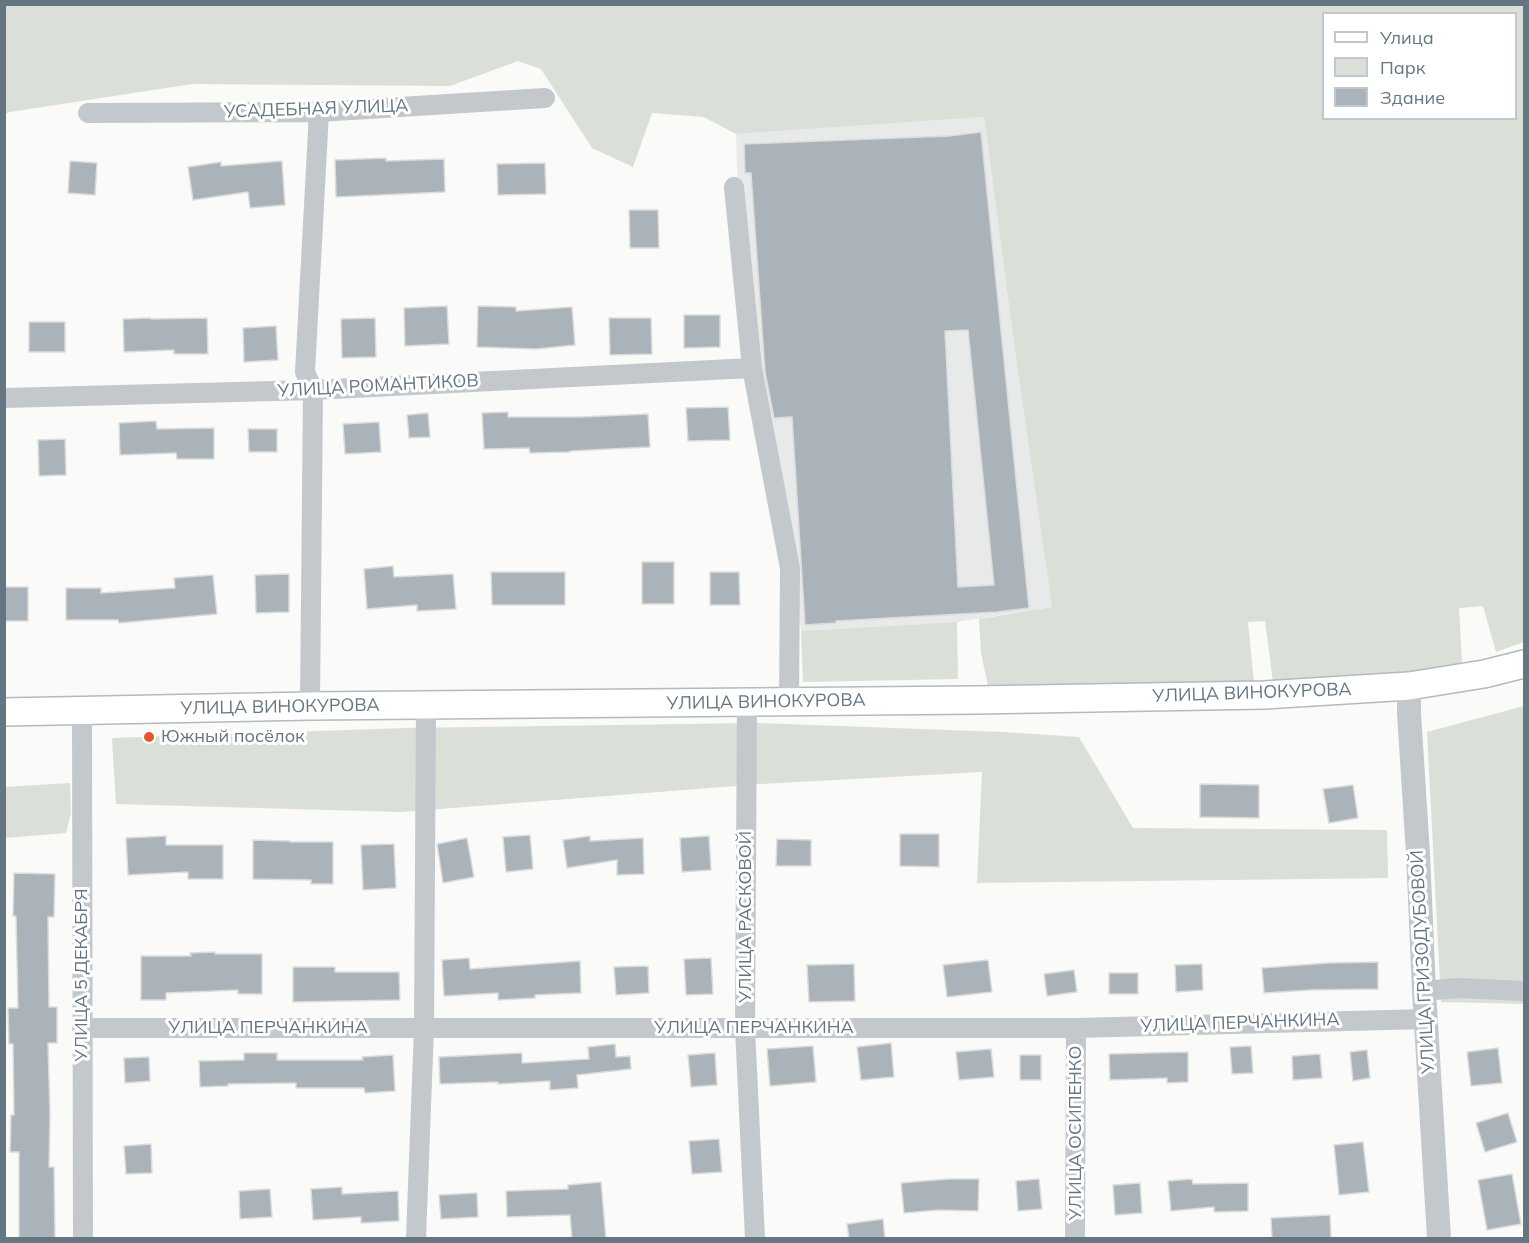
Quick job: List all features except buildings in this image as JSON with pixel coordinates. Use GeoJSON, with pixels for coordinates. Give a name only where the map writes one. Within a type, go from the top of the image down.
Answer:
{"type":"FeatureCollection","features":[{"type":"Feature","properties":{"kind":"main road","name":"УЛИЦА ВИНОКУРОВА"},"geometry":{"type":"LineString","coordinates":[[4,712],[310,706],[988,700],[1264,694],[1409,686],[1484,674],[1524,664]]}},
{"type":"Feature","properties":{"kind":"street","name":"УСАДЕБНАЯ УЛИЦА"},"geometry":{"type":"LineString","coordinates":[[88,113],[319,112],[544,98]]}},
{"type":"Feature","properties":{"kind":"street"},"geometry":{"type":"LineString","coordinates":[[310,706],[313,390],[304,372],[319,112]]}},
{"type":"Feature","properties":{"kind":"street"},"geometry":{"type":"LineString","coordinates":[[734,187],[752,368],[790,568],[789,702]]}},
{"type":"Feature","properties":{"kind":"street","name":"УЛИЦА РОМАНТИКОВ"},"geometry":{"type":"LineString","coordinates":[[4,398],[313,390],[752,368]]}},
{"type":"Feature","properties":{"kind":"street","name":"УЛИЦА ГРИЗОДУБОВОЙ"},"geometry":{"type":"LineString","coordinates":[[1409,686],[1424,991],[1440,1239]]}},
{"type":"Feature","properties":{"kind":"street","name":"УЛИЦА РАСКОВОЙ"},"geometry":{"type":"LineString","coordinates":[[747,703],[745,1028],[755,1239]]}},
{"type":"Feature","properties":{"kind":"street"},"geometry":{"type":"LineString","coordinates":[[416,1239],[424,1028],[426,705]]}},
{"type":"Feature","properties":{"kind":"street","name":"УЛИЦА 5 ДЕКАБРЯ"},"geometry":{"type":"LineString","coordinates":[[82,711],[83,1239]]}},
{"type":"Feature","properties":{"kind":"street"},"geometry":{"type":"LineString","coordinates":[[1424,991],[1458,988],[1524,991]]}},
{"type":"Feature","properties":{"kind":"street","name":"УЛИЦА ПЕРЧАНКИНА"},"geometry":{"type":"LineString","coordinates":[[82,1028],[1076,1028],[1426,1019]]}},
{"type":"Feature","properties":{"kind":"street","name":"УЛИЦА ОСИПЕНКО"},"geometry":{"type":"LineString","coordinates":[[1075,1239],[1076,1028]]}},
{"type":"Feature","properties":{"kind":"shaded area"},"geometry":{"type":"Polygon","coordinates":[[[984,117],[1052,607],[957,622],[801,631],[795,576],[760,394],[738,190],[736,134],[984,117]]]}},
{"type":"Feature","properties":{"kind":"green space"},"geometry":{"type":"Polygon","coordinates":[[[5,5],[1524,5],[1524,642],[1496,652],[1483,606],[1459,608],[1462,661],[1454,668],[1273,682],[1265,621],[1248,622],[1254,682],[988,686],[981,653],[979,619],[1052,607],[984,117],[736,134],[704,117],[652,113],[633,167],[592,148],[541,69],[518,61],[450,86],[192,84],[5,114],[5,5]]]}},
{"type":"Feature","properties":{"kind":"green space"},"geometry":{"type":"Polygon","coordinates":[[[957,622],[958,679],[803,682],[801,631],[957,622]]]}},
{"type":"Feature","properties":{"kind":"green space"},"geometry":{"type":"Polygon","coordinates":[[[1524,706],[1524,1004],[1441,1002],[1427,732],[1524,706]]]}},
{"type":"Feature","properties":{"kind":"green space"},"geometry":{"type":"Polygon","coordinates":[[[757,723],[1079,737],[1133,828],[1387,830],[1388,878],[977,883],[982,772],[761,784],[401,812],[116,804],[112,738],[406,728],[757,723]]]}},
{"type":"Feature","properties":{"kind":"green space"},"geometry":{"type":"Polygon","coordinates":[[[70,783],[71,813],[66,833],[5,838],[5,787],[70,783]]]}},
{"type":"Feature","properties":{"kind":"place","name":"Южный посёлок"},"geometry":{"type":"Point","coordinates":[149,737]}}]}
